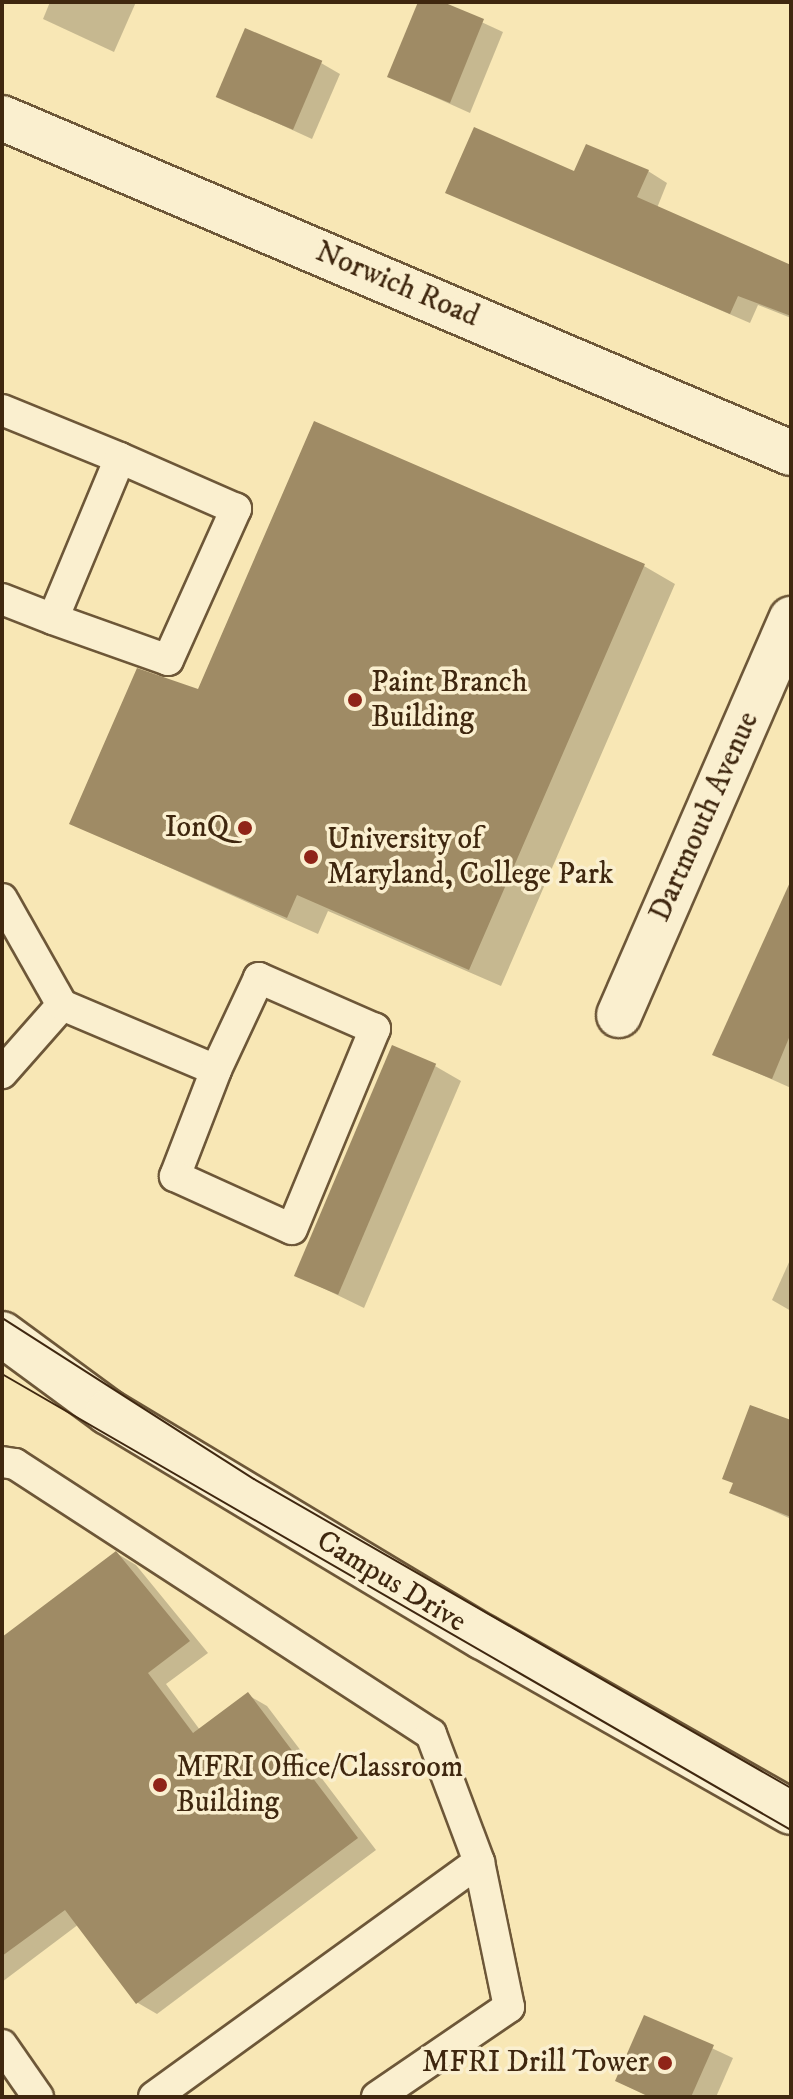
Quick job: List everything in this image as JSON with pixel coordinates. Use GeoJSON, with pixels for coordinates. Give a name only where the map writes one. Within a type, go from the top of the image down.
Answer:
{"type":"FeatureCollection","features":[{"type":"Feature","properties":{"kind":"street","name":"Norwich Road"},"geometry":{"type":"LineString","coordinates":[[2,118],[791,453]]}},
{"type":"Feature","properties":{"kind":"street","name":"Dartmouth Avenue"},"geometry":{"type":"LineString","coordinates":[[619,1015],[791,619]]}},
{"type":"Feature","properties":{"kind":"street","name":"Campus Drive"},"geometry":{"type":"LineString","coordinates":[[2,1334],[108,1412],[483,1637],[791,1812]]}},
{"type":"Feature","properties":{"kind":"lane"},"geometry":{"type":"LineString","coordinates":[[2,410],[236,509],[168,660],[2,599]]}},
{"type":"Feature","properties":{"kind":"lane"},"geometry":{"type":"LineString","coordinates":[[53,619],[120,458]]}},
{"type":"Feature","properties":{"kind":"lane"},"geometry":{"type":"LineString","coordinates":[[2,899],[62,1005],[216,1070]]}},
{"type":"Feature","properties":{"kind":"lane"},"geometry":{"type":"LineString","coordinates":[[259,978],[375,1029],[292,1229],[175,1176],[216,1070],[259,978]]}},
{"type":"Feature","properties":{"kind":"lane"},"geometry":{"type":"LineString","coordinates":[[2,1073],[62,1005]]}},
{"type":"Feature","properties":{"kind":"lane"},"geometry":{"type":"LineString","coordinates":[[6,1468],[431,1734],[479,1862],[509,2007],[377,2097]]}},
{"type":"Feature","properties":{"kind":"lane"},"geometry":{"type":"LineString","coordinates":[[154,2097],[479,1862]]}},
{"type":"Feature","properties":{"kind":"lane"},"geometry":{"type":"LineString","coordinates":[[2,2045],[38,2097]]}},
{"type":"Feature","properties":{"kind":"building"},"geometry":{"type":"Polygon","coordinates":[[[418,2],[443,2],[484,19],[450,103],[387,77],[418,2]]]}},
{"type":"Feature","properties":{"kind":"building"},"geometry":{"type":"Polygon","coordinates":[[[245,28],[322,61],[293,130],[216,97],[245,28]]]}},
{"type":"Feature","properties":{"kind":"building"},"geometry":{"type":"Polygon","coordinates":[[[474,127],[574,171],[586,144],[649,170],[637,197],[791,265],[791,316],[738,296],[730,314],[445,193],[474,127]]]}},
{"type":"Feature","properties":{"kind":"building","name":"Paint Branch Building"},"geometry":{"type":"Polygon","coordinates":[[[314,421],[645,564],[469,970],[297,895],[287,918],[69,824],[137,668],[198,689],[314,421]]]}},
{"type":"Feature","properties":{"kind":"building"},"geometry":{"type":"Polygon","coordinates":[[[791,880],[791,1033],[772,1079],[712,1055],[791,880]]]}},
{"type":"Feature","properties":{"kind":"building"},"geometry":{"type":"Polygon","coordinates":[[[392,1045],[436,1064],[338,1295],[294,1276],[392,1045]]]}},
{"type":"Feature","properties":{"kind":"building"},"geometry":{"type":"Polygon","coordinates":[[[750,1405],[791,1420],[791,1517],[729,1493],[733,1483],[722,1479],[750,1405]]]}},
{"type":"Feature","properties":{"kind":"building","name":"MFRI Office/Classroom Building"},"geometry":{"type":"Polygon","coordinates":[[[116,1551],[190,1641],[148,1673],[193,1733],[248,1692],[358,1838],[136,2004],[65,1910],[2,1956],[2,1637],[116,1551]]]}},
{"type":"Feature","properties":{"kind":"building","name":"MFRI Drill Tower"},"geometry":{"type":"Polygon","coordinates":[[[644,2015],[714,2045],[691,2097],[650,2097],[615,2081],[644,2015]]]}},
{"type":"Feature","properties":{"kind":"tram line"},"geometry":{"type":"LineString","coordinates":[[2,1318],[254,1479],[791,1788]]}},
{"type":"Feature","properties":{"kind":"tram line"},"geometry":{"type":"LineString","coordinates":[[2,1374],[791,1830]]}},
{"type":"Feature","properties":{"kind":"place","name":"Paint Branch Building"},"geometry":{"type":"Point","coordinates":[355,700]}},
{"type":"Feature","properties":{"kind":"place","name":"IonQ"},"geometry":{"type":"Point","coordinates":[245,828]}},
{"type":"Feature","properties":{"kind":"place","name":"University of Maryland, College Park"},"geometry":{"type":"Point","coordinates":[311,857]}},
{"type":"Feature","properties":{"kind":"place","name":"MFRI Office/Classroom Building"},"geometry":{"type":"Point","coordinates":[160,1785]}},
{"type":"Feature","properties":{"kind":"place","name":"MFRI Drill Tower"},"geometry":{"type":"Point","coordinates":[665,2063]}}]}
